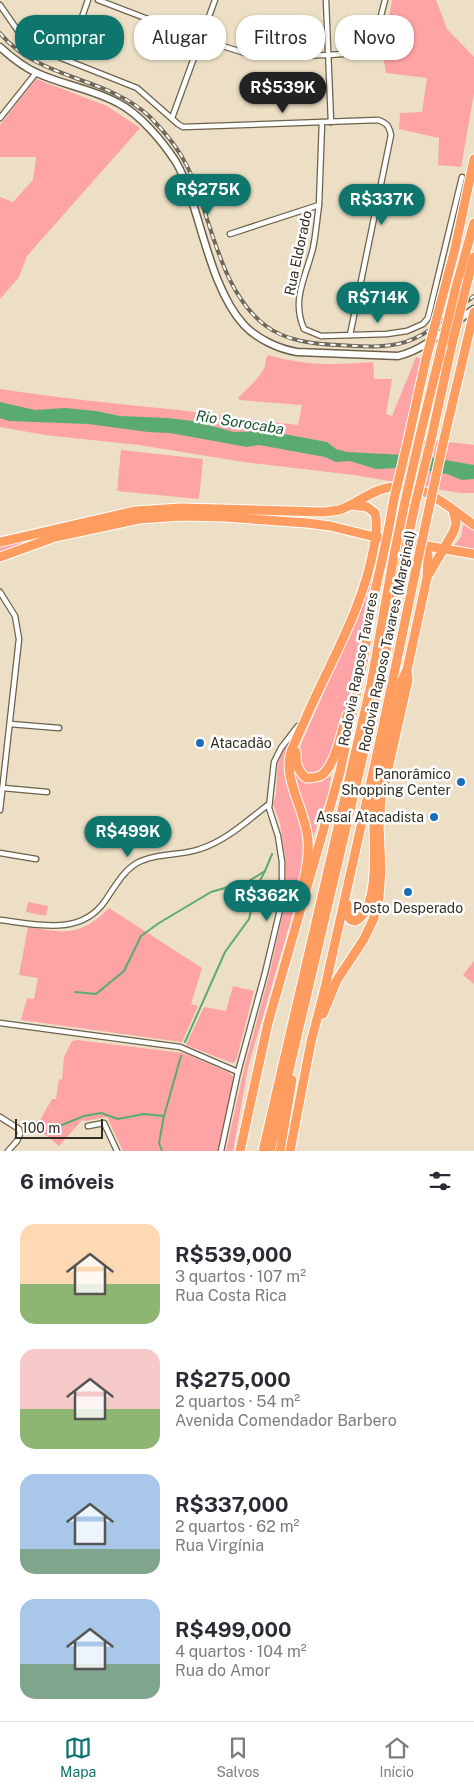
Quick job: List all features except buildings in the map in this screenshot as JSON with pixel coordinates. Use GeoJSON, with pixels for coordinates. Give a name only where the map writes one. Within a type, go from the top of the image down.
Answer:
{"type":"FeatureCollection","features":[{"type":"Feature","properties":{"kind":"highway"},"geometry":{"type":"LineString","coordinates":[[455,249],[474,159]]}},
{"type":"Feature","properties":{"kind":"highway"},"geometry":{"type":"LineString","coordinates":[[455,249],[474,187]]}},
{"type":"Feature","properties":{"kind":"highway","name":"Rodovia Raposo Tavares"},"geometry":{"type":"LineString","coordinates":[[263,1151],[371,684],[394,555],[420,436],[455,290],[474,223]]}},
{"type":"Feature","properties":{"kind":"highway","name":"Rodovia Raposo Tavares (Marginal)"},"geometry":{"type":"LineString","coordinates":[[240,1151],[268,1023],[340,772],[364,662],[373,600],[394,499],[426,360],[455,249]]}},
{"type":"Feature","properties":{"kind":"highway","name":"Rodovia Raposo Tavares"},"geometry":{"type":"LineString","coordinates":[[270,1151],[379,688],[404,556],[452,344],[474,257]]}},
{"type":"Feature","properties":{"kind":"highway","name":"Rodovia Raposo Tavares (Marginal)"},"geometry":{"type":"LineString","coordinates":[[290,1151],[311,1042],[324,992],[444,439],[474,310]]}},
{"type":"Feature","properties":{"kind":"highway"},"geometry":{"type":"LineString","coordinates":[[0,542],[135,511],[181,508],[323,512],[341,510],[377,491],[402,486],[417,488],[447,504],[456,516],[454,531],[427,578]]}},
{"type":"Feature","properties":{"kind":"highway"},"geometry":{"type":"LineString","coordinates":[[293,933],[306,867],[308,840],[302,811],[289,768],[290,754],[361,596],[372,556],[377,525],[375,513],[371,509],[350,505]]}},
{"type":"Feature","properties":{"kind":"highway"},"geometry":{"type":"LineString","coordinates":[[453,510],[470,518],[474,525]]}},
{"type":"Feature","properties":{"kind":"highway"},"geometry":{"type":"LineString","coordinates":[[2,557],[55,536],[139,519],[173,517],[224,517],[307,522],[375,538],[474,556]]}},
{"type":"Feature","properties":{"kind":"highway"},"geometry":{"type":"LineString","coordinates":[[354,532],[369,530],[377,525]]}},
{"type":"Feature","properties":{"kind":"highway"},"geometry":{"type":"LineString","coordinates":[[354,532],[367,542],[372,556]]}},
{"type":"Feature","properties":{"kind":"highway"},"geometry":{"type":"LineString","coordinates":[[361,822],[347,904],[347,915],[351,920],[356,921],[362,918],[366,911],[372,887],[375,857],[374,804],[427,578],[428,555],[423,546]]}},
{"type":"Feature","properties":{"kind":"highway"},"geometry":{"type":"LineString","coordinates":[[434,564],[447,557],[474,556]]}},
{"type":"Feature","properties":{"kind":"highway"},"geometry":{"type":"LineString","coordinates":[[306,718],[296,750],[296,762],[299,772],[306,778],[316,778],[323,774],[332,763],[364,662]]}},
{"type":"Feature","properties":{"kind":"highway"},"geometry":{"type":"LineString","coordinates":[[311,1042],[337,980],[364,939],[374,918],[382,870],[379,813],[408,680],[406,670]]}},
{"type":"Feature","properties":{"kind":"highway"},"geometry":{"type":"LineString","coordinates":[[280,1151],[291,1090],[295,1046]]}},
{"type":"Feature","properties":{"kind":"main road"},"geometry":{"type":"LineString","coordinates":[[0,47],[14,60],[36,73],[120,103],[154,134],[177,164],[185,181],[218,280],[232,310],[245,327],[283,350],[398,356],[408,354],[420,348],[474,310]]}},
{"type":"Feature","properties":{"kind":"street"},"geometry":{"type":"LineString","coordinates":[[83,15],[88,0]]}},
{"type":"Feature","properties":{"kind":"street"},"geometry":{"type":"LineString","coordinates":[[98,0],[137,15]]}},
{"type":"Feature","properties":{"kind":"street"},"geometry":{"type":"LineString","coordinates":[[209,15],[215,0]]}},
{"type":"Feature","properties":{"kind":"street"},"geometry":{"type":"LineString","coordinates":[[326,0],[331,122]]}},
{"type":"Feature","properties":{"kind":"street"},"geometry":{"type":"LineString","coordinates":[[226,48],[264,56],[368,52],[374,43],[385,0]]}},
{"type":"Feature","properties":{"kind":"street"},"geometry":{"type":"LineString","coordinates":[[0,5],[15,27]]}},
{"type":"Feature","properties":{"kind":"street"},"geometry":{"type":"LineString","coordinates":[[67,60],[137,88],[183,127],[378,120],[386,122],[391,135],[350,335]]}},
{"type":"Feature","properties":{"kind":"street"},"geometry":{"type":"LineString","coordinates":[[172,118],[193,60]]}},
{"type":"Feature","properties":{"kind":"street"},"geometry":{"type":"LineString","coordinates":[[0,118],[36,73]]}},
{"type":"Feature","properties":{"kind":"street","name":"Rua Eldorado"},"geometry":{"type":"LineString","coordinates":[[322,122],[319,205],[313,248],[299,294],[298,311],[304,329],[321,336],[387,334],[407,331],[423,324],[428,318],[462,177]]}},
{"type":"Feature","properties":{"kind":"street"},"geometry":{"type":"LineString","coordinates":[[230,234],[319,205]]}},
{"type":"Feature","properties":{"kind":"street"},"geometry":{"type":"LineString","coordinates":[[0,592],[15,616],[19,639],[0,810]]}},
{"type":"Feature","properties":{"kind":"street"},"geometry":{"type":"LineString","coordinates":[[221,1151],[238,1072],[282,901],[282,862],[278,836],[269,804],[274,762],[277,754],[310,708]]}},
{"type":"Feature","properties":{"kind":"street"},"geometry":{"type":"LineString","coordinates":[[10,724],[59,728]]}},
{"type":"Feature","properties":{"kind":"street"},"geometry":{"type":"LineString","coordinates":[[3,788],[46,792]]}},
{"type":"Feature","properties":{"kind":"street"},"geometry":{"type":"LineString","coordinates":[[0,920],[58,926],[89,918],[101,906],[128,870],[136,863],[148,858],[200,849],[222,839],[269,804]]}},
{"type":"Feature","properties":{"kind":"street"},"geometry":{"type":"LineString","coordinates":[[0,853],[36,859]]}},
{"type":"Feature","properties":{"kind":"street"},"geometry":{"type":"LineString","coordinates":[[0,1023],[180,1047],[238,1072]]}},
{"type":"Feature","properties":{"kind":"street"},"geometry":{"type":"LineString","coordinates":[[0,1117],[19,1129],[20,1134],[17,1141],[8,1151]]}},
{"type":"Feature","properties":{"kind":"street"},"geometry":{"type":"LineString","coordinates":[[88,1126],[104,1123],[117,1151]]}},
{"type":"Feature","properties":{"kind":"shaded area"},"geometry":{"type":"Polygon","coordinates":[[[392,0],[436,0],[447,29],[474,57],[474,93],[461,167],[438,165],[439,138],[399,129],[400,113],[422,112],[427,78],[386,73],[384,60],[414,60],[414,15],[390,15],[392,0]]]}},
{"type":"Feature","properties":{"kind":"shaded area"},"geometry":{"type":"Polygon","coordinates":[[[36,79],[107,106],[140,128],[27,256],[19,277],[0,299],[0,197],[13,202],[33,180],[36,157],[0,157],[0,125],[36,79]]]}},
{"type":"Feature","properties":{"kind":"shaded area"},"geometry":{"type":"Polygon","coordinates":[[[268,355],[282,359],[320,364],[373,362],[374,379],[392,379],[386,414],[392,416],[416,357],[423,359],[405,437],[474,445],[474,493],[460,493],[354,475],[244,462],[139,445],[45,435],[0,427],[0,389],[298,425],[302,405],[240,400],[238,398],[260,375],[268,355]]]}},
{"type":"Feature","properties":{"kind":"shaded area","name":"Rio Sorocaba"},"geometry":{"type":"Polygon","coordinates":[[[0,402],[35,410],[65,408],[120,416],[193,421],[234,432],[268,431],[327,442],[336,449],[347,452],[422,456],[474,465],[474,479],[462,480],[447,474],[429,471],[399,468],[376,469],[350,461],[336,462],[325,457],[259,445],[247,447],[170,433],[88,424],[9,421],[0,418],[0,402]]]}},
{"type":"Feature","properties":{"kind":"shaded area"},"geometry":{"type":"Polygon","coordinates":[[[121,450],[203,459],[199,499],[117,491],[121,450]]]}},
{"type":"Feature","properties":{"kind":"shaded area"},"geometry":{"type":"Polygon","coordinates":[[[464,523],[474,529],[474,551],[453,547],[461,537],[464,523]]]}},
{"type":"Feature","properties":{"kind":"shaded area"},"geometry":{"type":"Polygon","coordinates":[[[21,541],[23,543],[22,546],[0,555],[0,547],[21,541]]]}},
{"type":"Feature","properties":{"kind":"shaded area"},"geometry":{"type":"Polygon","coordinates":[[[377,547],[379,547],[364,626],[339,738],[333,754],[324,768],[312,774],[303,769],[299,760],[302,742],[366,597],[377,547]]]}},
{"type":"Feature","properties":{"kind":"shaded area"},"geometry":{"type":"Polygon","coordinates":[[[291,742],[289,785],[301,827],[303,848],[302,872],[290,923],[248,1067],[233,1151],[226,1151],[244,1069],[270,972],[285,904],[286,862],[280,823],[273,804],[276,795],[278,763],[282,752],[291,742]]]}},
{"type":"Feature","properties":{"kind":"shaded area"},"geometry":{"type":"Polygon","coordinates":[[[292,767],[307,782],[320,781],[331,776],[328,795],[313,837],[312,837],[292,767]]]}},
{"type":"Feature","properties":{"kind":"shaded area"},"geometry":{"type":"Polygon","coordinates":[[[28,902],[48,906],[46,916],[26,912],[28,902]]]}},
{"type":"Feature","properties":{"kind":"shaded area"},"geometry":{"type":"Polygon","coordinates":[[[109,908],[202,968],[191,1004],[198,1006],[182,1042],[21,1020],[27,998],[34,999],[38,978],[19,975],[28,927],[53,931],[72,931],[89,924],[109,908]]]}},
{"type":"Feature","properties":{"kind":"shaded area"},"geometry":{"type":"Polygon","coordinates":[[[474,961],[474,984],[463,975],[474,961]]]}},
{"type":"Feature","properties":{"kind":"shaded area"},"geometry":{"type":"Polygon","coordinates":[[[233,986],[254,991],[237,1057],[235,1062],[232,1063],[186,1045],[204,1007],[226,1011],[233,986]]]}},
{"type":"Feature","properties":{"kind":"shaded area"},"geometry":{"type":"Polygon","coordinates":[[[77,1040],[183,1053],[228,1072],[233,1076],[233,1082],[218,1151],[123,1151],[107,1117],[82,1120],[59,1146],[36,1127],[52,1099],[56,1099],[59,1079],[62,1080],[64,1057],[72,1041],[77,1040]]]}},
{"type":"Feature","properties":{"kind":"waterway"},"geometry":{"type":"LineString","coordinates":[[185,1042],[225,952],[249,919],[257,886],[272,854]]}},
{"type":"Feature","properties":{"kind":"waterway"},"geometry":{"type":"LineString","coordinates":[[75,992],[96,994],[124,971],[141,936],[159,923],[211,892],[249,881],[265,871]]}},
{"type":"Feature","properties":{"kind":"waterway"},"geometry":{"type":"LineString","coordinates":[[162,1151],[159,1143],[164,1116],[181,1056]]}},
{"type":"Feature","properties":{"kind":"waterway"},"geometry":{"type":"LineString","coordinates":[[62,1125],[84,1116],[101,1113],[118,1119],[144,1114],[164,1116]]}},
{"type":"Feature","properties":{"kind":"railway"},"geometry":{"type":"LineString","coordinates":[[0,33],[33,60],[114,93],[150,117],[176,147],[188,168],[218,253],[237,294],[250,311],[274,331],[300,341],[319,344],[368,346],[398,344],[429,331],[474,296]]}},
{"type":"Feature","properties":{"kind":"place","name":"Atacadão"},"geometry":{"type":"Point","coordinates":[200,743]}},
{"type":"Feature","properties":{"kind":"place","name":"Panorâmico Shopping Center"},"geometry":{"type":"Point","coordinates":[461,782]}},
{"type":"Feature","properties":{"kind":"place","name":"Assaí Atacadista"},"geometry":{"type":"Point","coordinates":[434,817]}},
{"type":"Feature","properties":{"kind":"place","name":"Posto Desperado"},"geometry":{"type":"Point","coordinates":[408,892]}}]}
